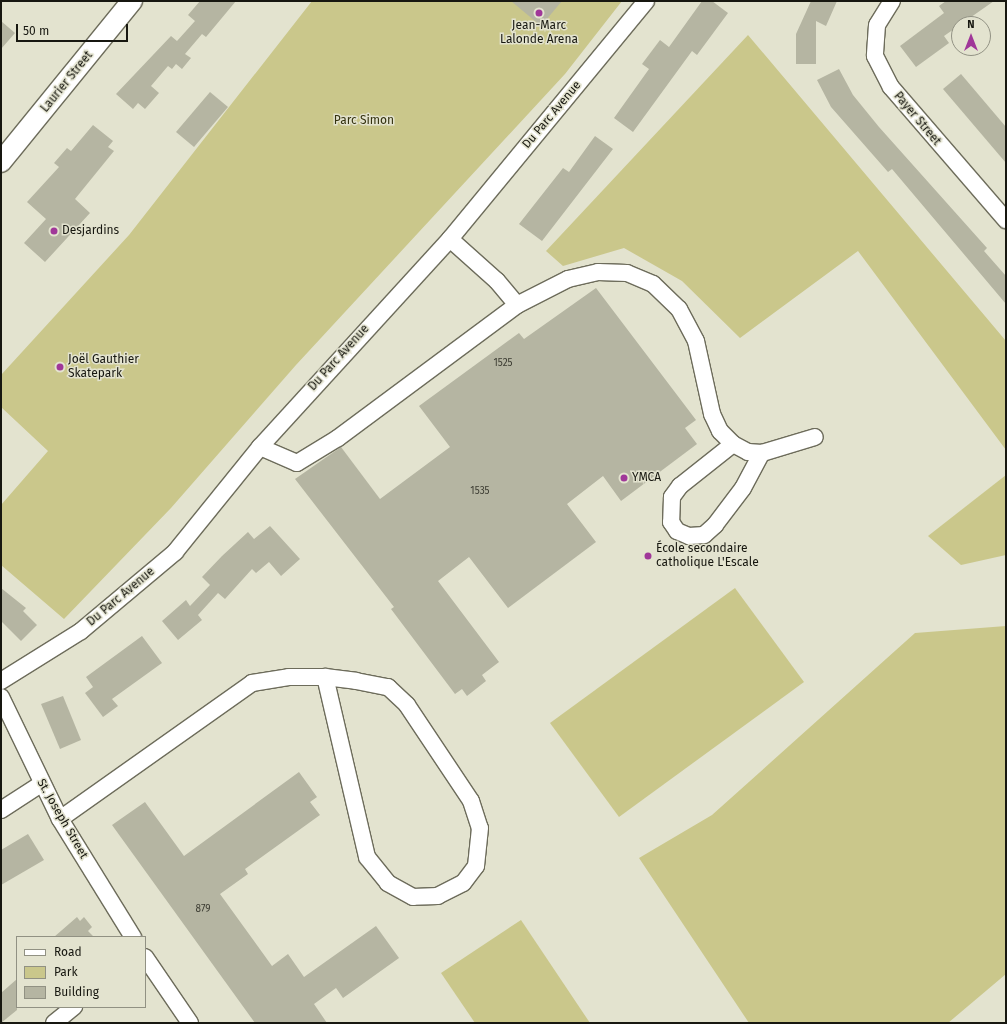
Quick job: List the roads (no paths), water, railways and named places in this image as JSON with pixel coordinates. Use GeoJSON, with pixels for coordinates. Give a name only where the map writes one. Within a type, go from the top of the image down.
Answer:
{"type":"FeatureCollection","features":[{"type":"Feature","properties":{"kind":"main road","name":"Laurier Street"},"geometry":{"type":"LineString","coordinates":[[1,162],[132,1]]}},
{"type":"Feature","properties":{"kind":"street","name":"Du Parc Avenue"},"geometry":{"type":"LineString","coordinates":[[1,682],[81,631],[175,552],[260,448],[450,239],[646,1]]}},
{"type":"Feature","properties":{"kind":"street","name":"Payer Street"},"geometry":{"type":"LineString","coordinates":[[892,1],[877,25],[875,56],[891,87],[1006,220]]}},
{"type":"Feature","properties":{"kind":"street"},"geometry":{"type":"LineString","coordinates":[[450,239],[497,281],[517,305]]}},
{"type":"Feature","properties":{"kind":"street"},"geometry":{"type":"LineString","coordinates":[[260,448],[297,463],[338,438],[517,305],[568,279],[598,272],[627,273],[653,284],[679,309],[696,341],[712,414],[720,431],[733,444],[748,452],[762,454],[815,437]]}},
{"type":"Feature","properties":{"kind":"street"},"geometry":{"type":"LineString","coordinates":[[733,444],[680,486],[672,497],[671,522],[677,532],[689,536],[704,535],[715,525],[743,488],[762,454]]}},
{"type":"Feature","properties":{"kind":"street"},"geometry":{"type":"LineString","coordinates":[[60,819],[252,683],[325,677],[388,686],[411,712],[471,801],[480,828],[476,866],[463,882],[438,896],[413,897],[388,882],[367,857],[325,677]]}},
{"type":"Feature","properties":{"kind":"street","name":"St. Joseph Street"},"geometry":{"type":"LineString","coordinates":[[1,697],[41,784],[60,819],[132,936]]}},
{"type":"Feature","properties":{"kind":"street"},"geometry":{"type":"LineString","coordinates":[[1,810],[41,784]]}},
{"type":"Feature","properties":{"kind":"street"},"geometry":{"type":"LineString","coordinates":[[146,958],[190,1023]]}},
{"type":"Feature","properties":{"kind":"street"},"geometry":{"type":"LineString","coordinates":[[54,1023],[73,1008]]}},
{"type":"Feature","properties":{"kind":"place","name":"Jean-Marc Lalonde Arena"},"geometry":{"type":"Point","coordinates":[539,13]}},
{"type":"Feature","properties":{"kind":"place","name":"Desjardins"},"geometry":{"type":"Point","coordinates":[54,231]}},
{"type":"Feature","properties":{"kind":"place","name":"Joël Gauthier Skatepark"},"geometry":{"type":"Point","coordinates":[60,367]}},
{"type":"Feature","properties":{"kind":"place","name":"YMCA"},"geometry":{"type":"Point","coordinates":[624,478]}},
{"type":"Feature","properties":{"kind":"place","name":"École secondaire catholique L'Escale"},"geometry":{"type":"Point","coordinates":[648,556]}},
{"type":"Feature","properties":{"kind":"park label","name":"Parc Simon"},"geometry":{"type":"Point","coordinates":[364,121]}}]}
